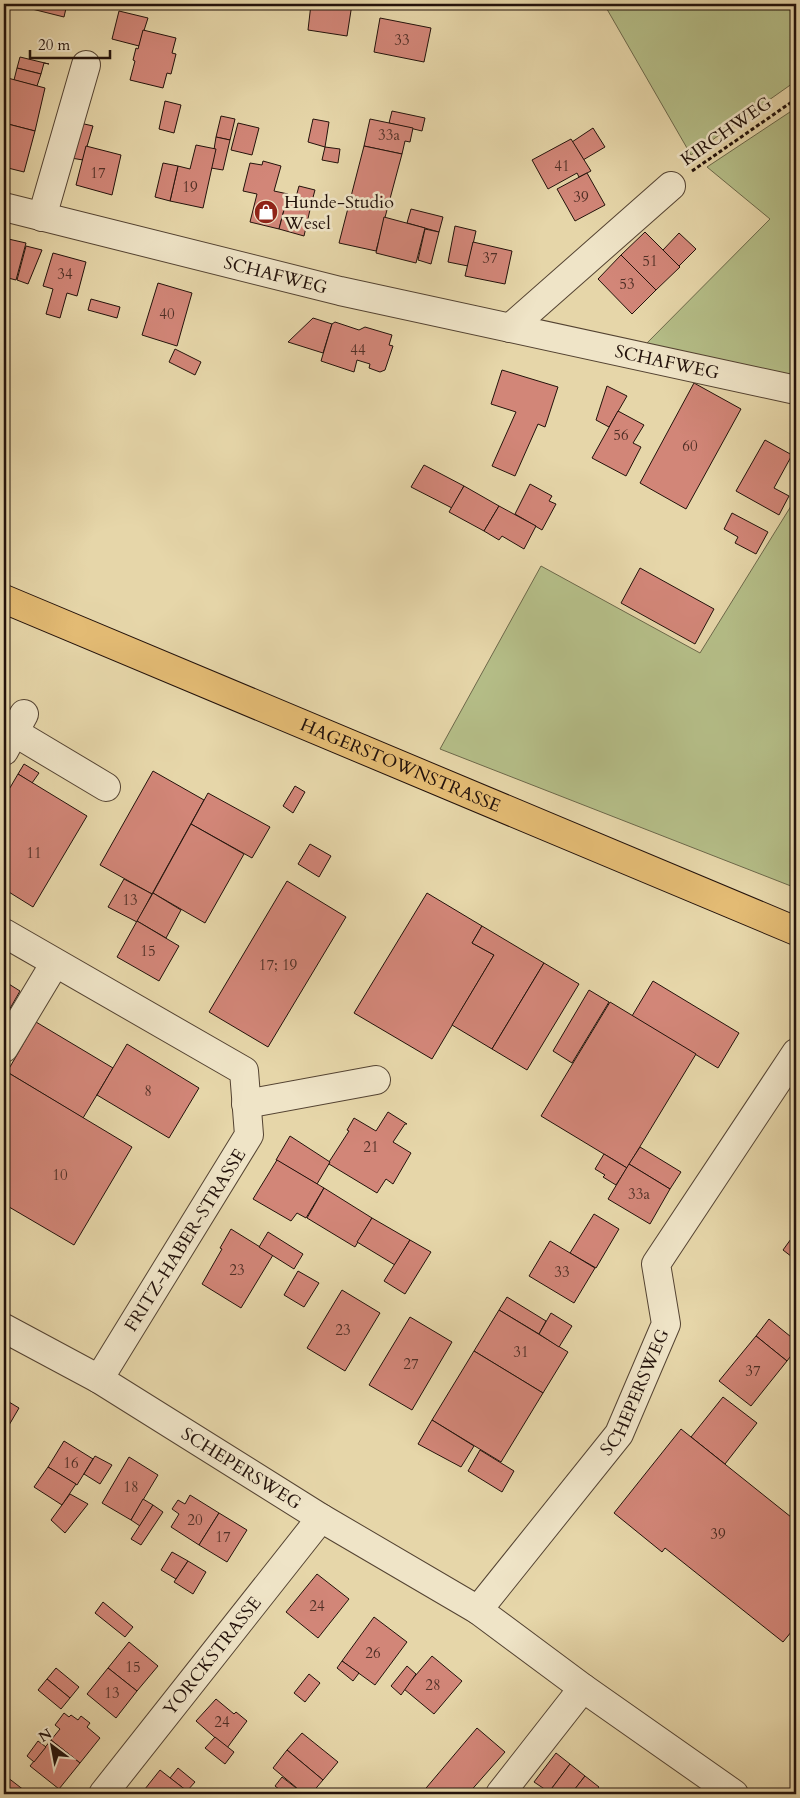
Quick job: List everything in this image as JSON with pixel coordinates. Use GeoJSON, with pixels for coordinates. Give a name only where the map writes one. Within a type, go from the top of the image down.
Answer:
{"type":"FeatureCollection","features":[{"type":"Feature","properties":{"kind":"main road","name":"HAGERSTOWNSTRASSE"},"geometry":{"type":"LineString","coordinates":[[4,599],[32,613],[796,931]]}},
{"type":"Feature","properties":{"kind":"street"},"geometry":{"type":"LineString","coordinates":[[42,217],[86,64]]}},
{"type":"Feature","properties":{"kind":"street"},"geometry":{"type":"LineString","coordinates":[[510,328],[671,186]]}},
{"type":"Feature","properties":{"kind":"street","name":"SCHAFWEG"},"geometry":{"type":"LineString","coordinates":[[4,207],[340,291],[796,390]]}},
{"type":"Feature","properties":{"kind":"street"},"geometry":{"type":"LineString","coordinates":[[14,732],[106,787]]}},
{"type":"Feature","properties":{"kind":"street","name":"FRITZ-HABER-STRASSE"},"geometry":{"type":"LineString","coordinates":[[4,933],[244,1071],[249,1135],[99,1379]]}},
{"type":"Feature","properties":{"kind":"street"},"geometry":{"type":"LineString","coordinates":[[4,1048],[56,962]]}},
{"type":"Feature","properties":{"kind":"street","name":"SCHEPERSWEG"},"geometry":{"type":"LineString","coordinates":[[478,1610],[619,1434],[666,1324],[656,1264],[796,1053]]}},
{"type":"Feature","properties":{"kind":"street"},"geometry":{"type":"LineString","coordinates":[[246,1104],[376,1080]]}},
{"type":"Feature","properties":{"kind":"street","name":"SCHEPERSWEG"},"geometry":{"type":"LineString","coordinates":[[4,1328],[99,1379],[321,1518],[478,1610],[582,1688],[734,1794]]}},
{"type":"Feature","properties":{"kind":"street","name":"YORCKSTRASSE"},"geometry":{"type":"LineString","coordinates":[[103,1794],[321,1518]]}},
{"type":"Feature","properties":{"kind":"street"},"geometry":{"type":"LineString","coordinates":[[500,1794],[582,1688]]}},
{"type":"Feature","properties":{"kind":"path","name":"KIRCHWEG"},"geometry":{"type":"LineString","coordinates":[[671,186],[796,99]]}},
{"type":"Feature","properties":{"kind":"green space"},"geometry":{"type":"Polygon","coordinates":[[[604,4],[796,4],[796,81],[691,155],[604,4]]]}},
{"type":"Feature","properties":{"kind":"green space"},"geometry":{"type":"Polygon","coordinates":[[[796,108],[796,381],[643,347],[770,219],[707,167],[796,108]]]}},
{"type":"Feature","properties":{"kind":"green space"},"geometry":{"type":"Polygon","coordinates":[[[796,498],[796,888],[440,749],[541,566],[700,653],[796,498]]]}},
{"type":"Feature","properties":{"kind":"building"},"geometry":{"type":"Polygon","coordinates":[[[29,4],[67,4],[64,17],[28,8],[29,4]]]}},
{"type":"Feature","properties":{"kind":"building"},"geometry":{"type":"Polygon","coordinates":[[[311,4],[352,4],[347,36],[308,30],[311,4]]]}},
{"type":"Feature","properties":{"kind":"building"},"geometry":{"type":"Polygon","coordinates":[[[119,11],[148,18],[139,46],[112,39],[119,11]]]}},
{"type":"Feature","properties":{"kind":"building"},"geometry":{"type":"Polygon","coordinates":[[[380,18],[431,28],[424,62],[374,52],[380,18]]]}},
{"type":"Feature","properties":{"kind":"building"},"geometry":{"type":"Polygon","coordinates":[[[143,30],[176,38],[172,53],[176,54],[171,74],[167,73],[163,88],[130,80],[136,48],[138,49],[143,30]]]}},
{"type":"Feature","properties":{"kind":"building"},"geometry":{"type":"Polygon","coordinates":[[[20,57],[49,64],[44,63],[41,74],[17,68],[20,57]]]}},
{"type":"Feature","properties":{"kind":"building"},"geometry":{"type":"Polygon","coordinates":[[[17,68],[41,74],[37,86],[14,80],[17,68]]]}},
{"type":"Feature","properties":{"kind":"building"},"geometry":{"type":"Polygon","coordinates":[[[4,77],[45,88],[35,131],[4,123],[4,77]]]}},
{"type":"Feature","properties":{"kind":"building"},"geometry":{"type":"Polygon","coordinates":[[[165,101],[181,105],[174,133],[159,129],[165,101]]]}},
{"type":"Feature","properties":{"kind":"building"},"geometry":{"type":"Polygon","coordinates":[[[392,111],[425,118],[422,131],[389,123],[392,111]]]}},
{"type":"Feature","properties":{"kind":"building"},"geometry":{"type":"Polygon","coordinates":[[[221,116],[235,119],[230,140],[216,137],[221,116]]]}},
{"type":"Feature","properties":{"kind":"building"},"geometry":{"type":"Polygon","coordinates":[[[313,119],[329,122],[325,147],[308,142],[313,119]]]}},
{"type":"Feature","properties":{"kind":"building"},"geometry":{"type":"Polygon","coordinates":[[[370,119],[413,128],[410,142],[405,141],[402,154],[364,146],[370,119]]]}},
{"type":"Feature","properties":{"kind":"building"},"geometry":{"type":"Polygon","coordinates":[[[4,123],[35,131],[24,172],[4,167],[4,123]]]}},
{"type":"Feature","properties":{"kind":"building"},"geometry":{"type":"Polygon","coordinates":[[[80,123],[93,126],[83,160],[71,158],[80,123]]]}},
{"type":"Feature","properties":{"kind":"building"},"geometry":{"type":"Polygon","coordinates":[[[238,123],[259,128],[252,155],[231,150],[238,123]]]}},
{"type":"Feature","properties":{"kind":"building"},"geometry":{"type":"Polygon","coordinates":[[[593,128],[605,147],[583,160],[572,142],[593,128]]]}},
{"type":"Feature","properties":{"kind":"building"},"geometry":{"type":"Polygon","coordinates":[[[216,137],[230,140],[223,170],[211,168],[216,137]]]}},
{"type":"Feature","properties":{"kind":"building"},"geometry":{"type":"Polygon","coordinates":[[[571,139],[591,171],[579,177],[577,173],[548,189],[532,160],[571,139]]]}},
{"type":"Feature","properties":{"kind":"building"},"geometry":{"type":"Polygon","coordinates":[[[196,145],[216,149],[203,208],[170,201],[178,166],[190,169],[196,145]]]}},
{"type":"Feature","properties":{"kind":"building"},"geometry":{"type":"Polygon","coordinates":[[[86,146],[121,155],[112,195],[76,185],[86,146]]]}},
{"type":"Feature","properties":{"kind":"building"},"geometry":{"type":"Polygon","coordinates":[[[364,146],[402,154],[376,251],[339,243],[364,146]]]}},
{"type":"Feature","properties":{"kind":"building"},"geometry":{"type":"Polygon","coordinates":[[[325,147],[340,149],[338,163],[322,160],[325,147]]]}},
{"type":"Feature","properties":{"kind":"building"},"geometry":{"type":"Polygon","coordinates":[[[263,161],[281,166],[274,191],[288,194],[279,229],[250,222],[257,194],[243,191],[250,163],[262,165],[263,161]]]}},
{"type":"Feature","properties":{"kind":"building"},"geometry":{"type":"Polygon","coordinates":[[[163,163],[178,166],[170,201],[155,197],[163,163]]]}},
{"type":"Feature","properties":{"kind":"building"},"geometry":{"type":"Polygon","coordinates":[[[587,173],[605,205],[575,221],[557,189],[587,173]]]}},
{"type":"Feature","properties":{"kind":"building"},"geometry":{"type":"Polygon","coordinates":[[[299,186],[315,190],[312,201],[296,197],[299,186]]]}},
{"type":"Feature","properties":{"kind":"building"},"geometry":{"type":"Polygon","coordinates":[[[288,195],[312,201],[304,236],[279,229],[288,195]]]}},
{"type":"Feature","properties":{"kind":"building"},"geometry":{"type":"Polygon","coordinates":[[[411,209],[443,217],[439,232],[407,223],[411,209]]]}},
{"type":"Feature","properties":{"kind":"building"},"geometry":{"type":"Polygon","coordinates":[[[384,217],[425,228],[416,263],[376,253],[384,217]]]}},
{"type":"Feature","properties":{"kind":"building"},"geometry":{"type":"Polygon","coordinates":[[[455,226],[476,231],[468,266],[448,262],[455,226]]]}},
{"type":"Feature","properties":{"kind":"building"},"geometry":{"type":"Polygon","coordinates":[[[425,229],[439,232],[431,264],[418,260],[425,229]]]}},
{"type":"Feature","properties":{"kind":"building"},"geometry":{"type":"Polygon","coordinates":[[[645,232],[680,267],[656,290],[621,255],[645,232]]]}},
{"type":"Feature","properties":{"kind":"building"},"geometry":{"type":"Polygon","coordinates":[[[679,233],[696,249],[679,266],[663,250],[679,233]]]}},
{"type":"Feature","properties":{"kind":"building"},"geometry":{"type":"Polygon","coordinates":[[[4,238],[26,243],[16,280],[4,277],[4,238]]]}},
{"type":"Feature","properties":{"kind":"building"},"geometry":{"type":"Polygon","coordinates":[[[473,242],[512,251],[505,284],[465,276],[473,242]]]}},
{"type":"Feature","properties":{"kind":"building"},"geometry":{"type":"Polygon","coordinates":[[[26,246],[42,250],[28,284],[17,280],[26,246]]]}},
{"type":"Feature","properties":{"kind":"building"},"geometry":{"type":"Polygon","coordinates":[[[53,253],[86,262],[77,296],[67,293],[60,318],[46,314],[53,289],[43,286],[53,253]]]}},
{"type":"Feature","properties":{"kind":"building"},"geometry":{"type":"Polygon","coordinates":[[[621,255],[656,290],[632,314],[598,279],[621,255]]]}},
{"type":"Feature","properties":{"kind":"building"},"geometry":{"type":"Polygon","coordinates":[[[158,283],[192,293],[177,346],[142,335],[158,283]]]}},
{"type":"Feature","properties":{"kind":"building"},"geometry":{"type":"Polygon","coordinates":[[[91,299],[120,307],[117,318],[88,310],[91,299]]]}},
{"type":"Feature","properties":{"kind":"building"},"geometry":{"type":"Polygon","coordinates":[[[313,318],[332,324],[323,353],[288,342],[313,318]]]}},
{"type":"Feature","properties":{"kind":"building"},"geometry":{"type":"Polygon","coordinates":[[[335,322],[359,330],[365,327],[392,335],[389,345],[393,346],[385,370],[380,372],[369,368],[370,364],[357,360],[354,372],[321,361],[332,324],[335,322]]]}},
{"type":"Feature","properties":{"kind":"building"},"geometry":{"type":"Polygon","coordinates":[[[175,349],[201,362],[195,375],[169,362],[175,349]]]}},
{"type":"Feature","properties":{"kind":"building"},"geometry":{"type":"Polygon","coordinates":[[[502,370],[558,387],[545,427],[538,424],[515,476],[492,466],[516,412],[491,404],[502,370]]]}},
{"type":"Feature","properties":{"kind":"building"},"geometry":{"type":"Polygon","coordinates":[[[694,383],[741,409],[686,509],[640,483],[694,383]]]}},
{"type":"Feature","properties":{"kind":"building"},"geometry":{"type":"Polygon","coordinates":[[[607,386],[627,396],[609,427],[596,420],[607,386]]]}},
{"type":"Feature","properties":{"kind":"building"},"geometry":{"type":"Polygon","coordinates":[[[618,411],[644,425],[633,443],[641,447],[626,476],[592,458],[618,411]]]}},
{"type":"Feature","properties":{"kind":"building"},"geometry":{"type":"Polygon","coordinates":[[[765,440],[792,455],[774,488],[789,496],[779,515],[736,491],[765,440]]]}},
{"type":"Feature","properties":{"kind":"building"},"geometry":{"type":"Polygon","coordinates":[[[424,465],[464,486],[452,508],[411,487],[424,465]]]}},
{"type":"Feature","properties":{"kind":"building"},"geometry":{"type":"Polygon","coordinates":[[[530,484],[552,496],[549,501],[556,504],[542,530],[515,514],[530,484]]]}},
{"type":"Feature","properties":{"kind":"building"},"geometry":{"type":"Polygon","coordinates":[[[464,486],[499,506],[484,531],[449,512],[464,486]]]}},
{"type":"Feature","properties":{"kind":"building"},"geometry":{"type":"Polygon","coordinates":[[[499,506],[536,526],[524,549],[502,536],[499,540],[484,531],[499,506]]]}},
{"type":"Feature","properties":{"kind":"building"},"geometry":{"type":"Polygon","coordinates":[[[732,513],[768,532],[756,554],[735,543],[738,537],[724,529],[732,513]]]}},
{"type":"Feature","properties":{"kind":"building"},"geometry":{"type":"Polygon","coordinates":[[[640,568],[714,609],[695,644],[621,603],[640,568]]]}},
{"type":"Feature","properties":{"kind":"building"},"geometry":{"type":"Polygon","coordinates":[[[24,764],[39,773],[32,783],[18,774],[24,764]]]}},
{"type":"Feature","properties":{"kind":"building"},"geometry":{"type":"Polygon","coordinates":[[[153,771],[204,800],[152,894],[100,865],[153,771]]]}},
{"type":"Feature","properties":{"kind":"building"},"geometry":{"type":"Polygon","coordinates":[[[18,774],[87,816],[33,907],[4,889],[4,798],[18,774]]]}},
{"type":"Feature","properties":{"kind":"building"},"geometry":{"type":"Polygon","coordinates":[[[295,786],[305,792],[293,813],[283,806],[295,786]]]}},
{"type":"Feature","properties":{"kind":"building"},"geometry":{"type":"Polygon","coordinates":[[[208,793],[270,827],[252,858],[191,824],[208,793]]]}},
{"type":"Feature","properties":{"kind":"building"},"geometry":{"type":"Polygon","coordinates":[[[191,824],[244,854],[205,923],[153,893],[191,824]]]}},
{"type":"Feature","properties":{"kind":"building"},"geometry":{"type":"Polygon","coordinates":[[[310,844],[331,856],[319,877],[298,864],[310,844]]]}},
{"type":"Feature","properties":{"kind":"building"},"geometry":{"type":"Polygon","coordinates":[[[124,879],[152,894],[137,922],[108,907],[124,879]]]}},
{"type":"Feature","properties":{"kind":"building"},"geometry":{"type":"Polygon","coordinates":[[[287,881],[346,917],[268,1047],[209,1012],[287,881]]]}},
{"type":"Feature","properties":{"kind":"building"},"geometry":{"type":"Polygon","coordinates":[[[153,893],[181,910],[166,938],[137,921],[153,893]]]}},
{"type":"Feature","properties":{"kind":"building"},"geometry":{"type":"Polygon","coordinates":[[[427,893],[482,926],[472,943],[494,955],[432,1059],[354,1013],[427,893]]]}},
{"type":"Feature","properties":{"kind":"building"},"geometry":{"type":"Polygon","coordinates":[[[137,921],[179,946],[159,981],[117,957],[137,921]]]}},
{"type":"Feature","properties":{"kind":"building"},"geometry":{"type":"Polygon","coordinates":[[[482,926],[544,963],[492,1049],[452,1025],[494,955],[472,943],[482,926]]]}},
{"type":"Feature","properties":{"kind":"building"},"geometry":{"type":"Polygon","coordinates":[[[544,963],[579,984],[527,1070],[492,1049],[544,963]]]}},
{"type":"Feature","properties":{"kind":"building"},"geometry":{"type":"Polygon","coordinates":[[[4,981],[20,991],[8,1012],[4,1010],[4,981]]]}},
{"type":"Feature","properties":{"kind":"building"},"geometry":{"type":"Polygon","coordinates":[[[653,981],[739,1033],[718,1068],[632,1016],[653,981]]]}},
{"type":"Feature","properties":{"kind":"building"},"geometry":{"type":"Polygon","coordinates":[[[589,990],[609,1002],[572,1063],[553,1051],[589,990]]]}},
{"type":"Feature","properties":{"kind":"building"},"geometry":{"type":"Polygon","coordinates":[[[610,1002],[696,1054],[627,1168],[541,1116],[610,1002]]]}},
{"type":"Feature","properties":{"kind":"building"},"geometry":{"type":"Polygon","coordinates":[[[36,1022],[113,1068],[83,1118],[7,1072],[36,1022]]]}},
{"type":"Feature","properties":{"kind":"building"},"geometry":{"type":"Polygon","coordinates":[[[127,1044],[199,1088],[169,1138],[97,1095],[127,1044]]]}},
{"type":"Feature","properties":{"kind":"building"},"geometry":{"type":"Polygon","coordinates":[[[7,1072],[132,1147],[74,1245],[4,1204],[4,1077],[7,1072]]]}},
{"type":"Feature","properties":{"kind":"building"},"geometry":{"type":"Polygon","coordinates":[[[388,1112],[407,1124],[405,1124],[393,1142],[411,1153],[393,1184],[386,1179],[377,1193],[329,1164],[329,1162],[349,1131],[347,1130],[354,1118],[376,1131],[388,1112]]]}},
{"type":"Feature","properties":{"kind":"building"},"geometry":{"type":"Polygon","coordinates":[[[290,1136],[330,1162],[317,1184],[276,1160],[290,1136]]]}},
{"type":"Feature","properties":{"kind":"building"},"geometry":{"type":"Polygon","coordinates":[[[640,1147],[681,1172],[670,1189],[629,1164],[640,1147]]]}},
{"type":"Feature","properties":{"kind":"building"},"geometry":{"type":"Polygon","coordinates":[[[604,1154],[627,1168],[616,1185],[603,1177],[605,1175],[595,1169],[604,1154]]]}},
{"type":"Feature","properties":{"kind":"building"},"geometry":{"type":"Polygon","coordinates":[[[277,1160],[324,1188],[306,1218],[297,1213],[291,1221],[253,1199],[277,1160]]]}},
{"type":"Feature","properties":{"kind":"building"},"geometry":{"type":"Polygon","coordinates":[[[629,1164],[670,1189],[650,1224],[608,1199],[629,1164]]]}},
{"type":"Feature","properties":{"kind":"building"},"geometry":{"type":"Polygon","coordinates":[[[324,1188],[372,1218],[355,1247],[307,1218],[324,1188]]]}},
{"type":"Feature","properties":{"kind":"building"},"geometry":{"type":"Polygon","coordinates":[[[594,1214],[619,1229],[596,1268],[570,1253],[594,1214]]]}},
{"type":"Feature","properties":{"kind":"building"},"geometry":{"type":"Polygon","coordinates":[[[372,1218],[410,1240],[395,1265],[357,1242],[372,1218]]]}},
{"type":"Feature","properties":{"kind":"building"},"geometry":{"type":"Polygon","coordinates":[[[231,1229],[273,1255],[241,1308],[202,1284],[231,1229]]]}},
{"type":"Feature","properties":{"kind":"building"},"geometry":{"type":"Polygon","coordinates":[[[268,1232],[303,1254],[294,1269],[259,1247],[268,1232]]]}},
{"type":"Feature","properties":{"kind":"building"},"geometry":{"type":"Polygon","coordinates":[[[796,1232],[796,1260],[783,1250],[796,1232]]]}},
{"type":"Feature","properties":{"kind":"building"},"geometry":{"type":"Polygon","coordinates":[[[410,1240],[431,1252],[405,1294],[384,1281],[410,1240]]]}},
{"type":"Feature","properties":{"kind":"building"},"geometry":{"type":"Polygon","coordinates":[[[550,1241],[595,1268],[574,1303],[529,1276],[550,1241]]]}},
{"type":"Feature","properties":{"kind":"building"},"geometry":{"type":"Polygon","coordinates":[[[298,1271],[319,1283],[304,1307],[284,1295],[298,1271]]]}},
{"type":"Feature","properties":{"kind":"building"},"geometry":{"type":"Polygon","coordinates":[[[342,1290],[380,1313],[345,1371],[307,1348],[342,1290]]]}},
{"type":"Feature","properties":{"kind":"building"},"geometry":{"type":"Polygon","coordinates":[[[507,1297],[546,1321],[539,1334],[499,1310],[507,1297]]]}},
{"type":"Feature","properties":{"kind":"building"},"geometry":{"type":"Polygon","coordinates":[[[499,1310],[568,1352],[543,1393],[474,1351],[499,1310]]]}},
{"type":"Feature","properties":{"kind":"building"},"geometry":{"type":"Polygon","coordinates":[[[551,1313],[572,1326],[559,1347],[539,1334],[551,1313]]]}},
{"type":"Feature","properties":{"kind":"building"},"geometry":{"type":"Polygon","coordinates":[[[410,1317],[452,1342],[412,1410],[369,1385],[410,1317]]]}},
{"type":"Feature","properties":{"kind":"building"},"geometry":{"type":"Polygon","coordinates":[[[769,1319],[796,1341],[796,1349],[787,1361],[756,1336],[769,1319]]]}},
{"type":"Feature","properties":{"kind":"building"},"geometry":{"type":"Polygon","coordinates":[[[756,1336],[787,1361],[751,1406],[719,1381],[756,1336]]]}},
{"type":"Feature","properties":{"kind":"building"},"geometry":{"type":"Polygon","coordinates":[[[474,1351],[543,1393],[501,1462],[432,1420],[474,1351]]]}},
{"type":"Feature","properties":{"kind":"building"},"geometry":{"type":"Polygon","coordinates":[[[723,1397],[757,1423],[725,1464],[691,1437],[723,1397]]]}},
{"type":"Feature","properties":{"kind":"building"},"geometry":{"type":"Polygon","coordinates":[[[4,1399],[19,1408],[5,1432],[4,1432],[4,1399]]]}},
{"type":"Feature","properties":{"kind":"building"},"geometry":{"type":"Polygon","coordinates":[[[432,1420],[474,1446],[461,1467],[418,1444],[432,1420]]]}},
{"type":"Feature","properties":{"kind":"building"},"geometry":{"type":"Polygon","coordinates":[[[681,1429],[796,1521],[796,1626],[783,1642],[665,1548],[662,1552],[614,1513],[681,1429]]]}},
{"type":"Feature","properties":{"kind":"building"},"geometry":{"type":"Polygon","coordinates":[[[64,1441],[93,1459],[77,1485],[48,1467],[64,1441]]]}},
{"type":"Feature","properties":{"kind":"building"},"geometry":{"type":"Polygon","coordinates":[[[480,1450],[514,1471],[502,1492],[468,1471],[480,1450]]]}},
{"type":"Feature","properties":{"kind":"building"},"geometry":{"type":"Polygon","coordinates":[[[95,1456],[112,1465],[100,1484],[84,1474],[95,1456]]]}},
{"type":"Feature","properties":{"kind":"building"},"geometry":{"type":"Polygon","coordinates":[[[129,1457],[158,1475],[131,1520],[102,1503],[129,1457]]]}},
{"type":"Feature","properties":{"kind":"building"},"geometry":{"type":"Polygon","coordinates":[[[48,1467],[76,1484],[62,1505],[34,1487],[48,1467]]]}},
{"type":"Feature","properties":{"kind":"building"},"geometry":{"type":"Polygon","coordinates":[[[70,1494],[88,1504],[65,1533],[51,1520],[70,1494]]]}},
{"type":"Feature","properties":{"kind":"building"},"geometry":{"type":"Polygon","coordinates":[[[190,1495],[219,1513],[199,1545],[171,1527],[179,1514],[172,1509],[178,1500],[185,1504],[190,1495]]]}},
{"type":"Feature","properties":{"kind":"building"},"geometry":{"type":"Polygon","coordinates":[[[143,1499],[153,1505],[140,1526],[131,1520],[143,1499]]]}},
{"type":"Feature","properties":{"kind":"building"},"geometry":{"type":"Polygon","coordinates":[[[153,1505],[163,1512],[141,1545],[131,1539],[153,1505]]]}},
{"type":"Feature","properties":{"kind":"building"},"geometry":{"type":"Polygon","coordinates":[[[219,1513],[247,1530],[227,1562],[199,1545],[219,1513]]]}},
{"type":"Feature","properties":{"kind":"building"},"geometry":{"type":"Polygon","coordinates":[[[172,1552],[188,1561],[176,1579],[161,1570],[172,1552]]]}},
{"type":"Feature","properties":{"kind":"building"},"geometry":{"type":"Polygon","coordinates":[[[188,1561],[206,1572],[193,1594],[174,1582],[188,1561]]]}},
{"type":"Feature","properties":{"kind":"building"},"geometry":{"type":"Polygon","coordinates":[[[317,1574],[349,1599],[318,1638],[286,1612],[317,1574]]]}},
{"type":"Feature","properties":{"kind":"building"},"geometry":{"type":"Polygon","coordinates":[[[103,1602],[133,1627],[125,1637],[95,1613],[103,1602]]]}},
{"type":"Feature","properties":{"kind":"building"},"geometry":{"type":"Polygon","coordinates":[[[374,1617],[407,1642],[375,1685],[342,1661],[374,1617]]]}},
{"type":"Feature","properties":{"kind":"building"},"geometry":{"type":"Polygon","coordinates":[[[129,1642],[158,1666],[137,1691],[108,1668],[129,1642]]]}},
{"type":"Feature","properties":{"kind":"building"},"geometry":{"type":"Polygon","coordinates":[[[432,1656],[462,1681],[434,1714],[404,1689],[432,1656]]]}},
{"type":"Feature","properties":{"kind":"building"},"geometry":{"type":"Polygon","coordinates":[[[342,1661],[359,1673],[353,1681],[337,1668],[342,1661]]]}},
{"type":"Feature","properties":{"kind":"building"},"geometry":{"type":"Polygon","coordinates":[[[407,1666],[416,1674],[401,1695],[391,1686],[407,1666]]]}},
{"type":"Feature","properties":{"kind":"building"},"geometry":{"type":"Polygon","coordinates":[[[56,1668],[79,1687],[70,1698],[47,1679],[56,1668]]]}},
{"type":"Feature","properties":{"kind":"building"},"geometry":{"type":"Polygon","coordinates":[[[108,1668],[137,1691],[116,1718],[87,1694],[108,1668]]]}},
{"type":"Feature","properties":{"kind":"building"},"geometry":{"type":"Polygon","coordinates":[[[309,1674],[320,1683],[305,1702],[294,1693],[309,1674]]]}},
{"type":"Feature","properties":{"kind":"building"},"geometry":{"type":"Polygon","coordinates":[[[47,1679],[70,1698],[61,1709],[38,1690],[47,1679]]]}},
{"type":"Feature","properties":{"kind":"building"},"geometry":{"type":"Polygon","coordinates":[[[216,1699],[234,1714],[236,1712],[247,1721],[227,1748],[196,1721],[216,1699]]]}},
{"type":"Feature","properties":{"kind":"building"},"geometry":{"type":"Polygon","coordinates":[[[64,1713],[78,1720],[81,1716],[90,1723],[87,1727],[100,1738],[80,1763],[51,1740],[60,1729],[55,1725],[64,1713]]]}},
{"type":"Feature","properties":{"kind":"building"},"geometry":{"type":"Polygon","coordinates":[[[477,1728],[505,1752],[468,1794],[421,1794],[477,1728]]]}},
{"type":"Feature","properties":{"kind":"building"},"geometry":{"type":"Polygon","coordinates":[[[302,1733],[338,1762],[323,1780],[287,1750],[302,1733]]]}},
{"type":"Feature","properties":{"kind":"building"},"geometry":{"type":"Polygon","coordinates":[[[215,1737],[234,1752],[225,1764],[205,1748],[215,1737]]]}},
{"type":"Feature","properties":{"kind":"building"},"geometry":{"type":"Polygon","coordinates":[[[51,1740],[80,1763],[59,1789],[30,1766],[51,1740]]]}},
{"type":"Feature","properties":{"kind":"building"},"geometry":{"type":"Polygon","coordinates":[[[38,1741],[46,1747],[34,1762],[27,1756],[38,1741]]]}},
{"type":"Feature","properties":{"kind":"building"},"geometry":{"type":"Polygon","coordinates":[[[287,1750],[323,1780],[311,1794],[304,1794],[273,1768],[287,1750]]]}},
{"type":"Feature","properties":{"kind":"building"},"geometry":{"type":"Polygon","coordinates":[[[556,1753],[570,1764],[549,1792],[534,1782],[556,1753]]]}},
{"type":"Feature","properties":{"kind":"building"},"geometry":{"type":"Polygon","coordinates":[[[570,1764],[585,1776],[571,1794],[551,1794],[549,1792],[570,1764]]]}},
{"type":"Feature","properties":{"kind":"building"},"geometry":{"type":"Polygon","coordinates":[[[178,1768],[195,1782],[187,1791],[170,1778],[178,1768]]]}},
{"type":"Feature","properties":{"kind":"building"},"geometry":{"type":"Polygon","coordinates":[[[160,1770],[187,1791],[190,1794],[141,1794],[160,1770]]]}},
{"type":"Feature","properties":{"kind":"building"},"geometry":{"type":"Polygon","coordinates":[[[585,1776],[599,1787],[593,1794],[571,1794],[585,1776]]]}},
{"type":"Feature","properties":{"kind":"building"},"geometry":{"type":"Polygon","coordinates":[[[7,1777],[29,1794],[4,1794],[4,1782],[7,1777]]]}},
{"type":"Feature","properties":{"kind":"building"},"geometry":{"type":"Polygon","coordinates":[[[282,1777],[300,1791],[298,1794],[285,1794],[275,1786],[282,1777]]]}},
{"type":"Feature","properties":{"kind":"place","name":"Hunde-Studio Wesel"},"geometry":{"type":"Point","coordinates":[266,212]}}]}
